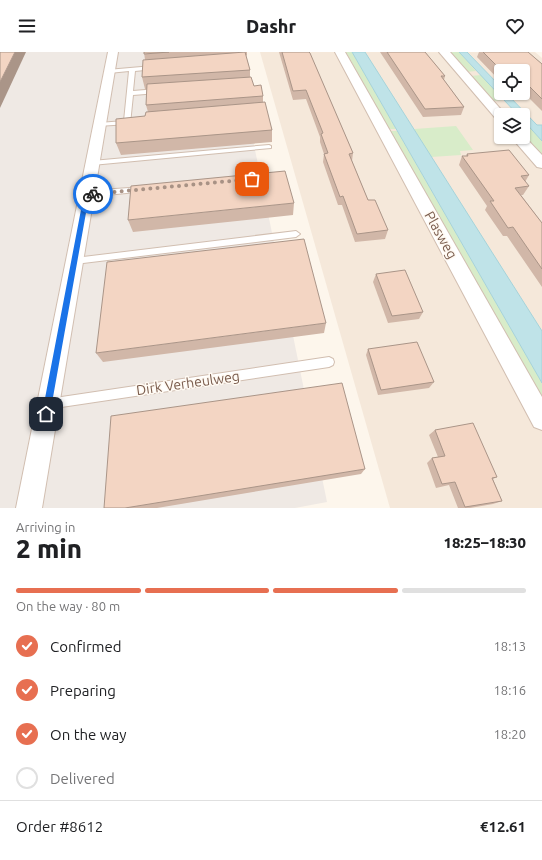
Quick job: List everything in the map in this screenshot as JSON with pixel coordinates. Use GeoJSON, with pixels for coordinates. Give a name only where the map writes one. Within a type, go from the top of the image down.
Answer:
{"type":"FeatureCollection","features":[{"type":"Feature","properties":{"kind":"street"},"geometry":{"type":"LineString","coordinates":[[29,508],[113,52]]}},
{"type":"Feature","properties":{"kind":"street","name":"Plasweg"},"geometry":{"type":"LineString","coordinates":[[340,52],[542,419]]}},
{"type":"Feature","properties":{"kind":"street"},"geometry":{"type":"LineString","coordinates":[[444,52],[494,109]]}},
{"type":"Feature","properties":{"kind":"street"},"geometry":{"type":"LineString","coordinates":[[524,144],[542,164]]}},
{"type":"Feature","properties":{"kind":"lane"},"geometry":{"type":"LineString","coordinates":[[109,71],[162,67]]}},
{"type":"Feature","properties":{"kind":"lane"},"geometry":{"type":"LineString","coordinates":[[126,123],[132,70]]}},
{"type":"Feature","properties":{"kind":"lane"},"geometry":{"type":"LineString","coordinates":[[129,93],[168,90]]}},
{"type":"Feature","properties":{"kind":"lane"},"geometry":{"type":"LineString","coordinates":[[99,125],[134,122]]}},
{"type":"Feature","properties":{"kind":"lane"},"geometry":{"type":"LineString","coordinates":[[92,163],[269,147]]}},
{"type":"Feature","properties":{"kind":"lane"},"geometry":{"type":"LineString","coordinates":[[87,194],[149,188]]}},
{"type":"Feature","properties":{"kind":"lane"},"geometry":{"type":"LineString","coordinates":[[75,260],[296,234]]}},
{"type":"Feature","properties":{"kind":"lane","name":"Dirk Verheulweg"},"geometry":{"type":"LineString","coordinates":[[48,404],[329,362]]}},
{"type":"Feature","properties":{"kind":"shaded area"},"geometry":{"type":"Polygon","coordinates":[[[0,52],[235,52],[327,502],[295,508],[0,508],[0,52]]]}},
{"type":"Feature","properties":{"kind":"shaded area"},"geometry":{"type":"Polygon","coordinates":[[[260,52],[535,52],[542,58],[542,508],[390,508],[260,52]]]}},
{"type":"Feature","properties":{"kind":"green space"},"geometry":{"type":"Polygon","coordinates":[[[346,52],[352,52],[396,129],[389,129],[346,52]]]}},
{"type":"Feature","properties":{"kind":"green space"},"geometry":{"type":"Polygon","coordinates":[[[449,52],[459,52],[476,71],[466,72],[449,52]]]}},
{"type":"Feature","properties":{"kind":"green space"},"geometry":{"type":"Polygon","coordinates":[[[481,75],[494,90],[494,100],[503,100],[492,101],[471,76],[481,75]]]}},
{"type":"Feature","properties":{"kind":"green space"},"geometry":{"type":"Polygon","coordinates":[[[456,126],[473,150],[460,151],[461,155],[431,157],[414,129],[456,126]]]}},
{"type":"Feature","properties":{"kind":"green space"},"geometry":{"type":"Polygon","coordinates":[[[530,128],[542,141],[542,156],[530,143],[530,128]]]}},
{"type":"Feature","properties":{"kind":"green space"},"geometry":{"type":"Polygon","coordinates":[[[390,131],[397,131],[542,383],[542,401],[390,131]]]}},
{"type":"Feature","properties":{"kind":"water"},"geometry":{"type":"Polygon","coordinates":[[[352,52],[365,52],[542,331],[542,383],[352,52]]]}},
{"type":"Feature","properties":{"kind":"water"},"geometry":{"type":"Polygon","coordinates":[[[459,52],[467,52],[494,80],[494,89],[459,52]]]}},
{"type":"Feature","properties":{"kind":"water"},"geometry":{"type":"Polygon","coordinates":[[[504,100],[513,100],[521,108],[511,108],[504,100]]]}},
{"type":"Feature","properties":{"kind":"water"},"geometry":{"type":"Polygon","coordinates":[[[530,118],[537,125],[542,125],[542,141],[530,128],[530,118]]]}},
{"type":"Feature","properties":{"kind":"building"},"geometry":{"type":"Polygon","coordinates":[[[0,52],[15,52],[0,82],[0,52]]]}},
{"type":"Feature","properties":{"kind":"building"},"geometry":{"type":"Polygon","coordinates":[[[144,52],[169,52],[144,54],[144,52]]]}},
{"type":"Feature","properties":{"kind":"building"},"geometry":{"type":"Polygon","coordinates":[[[245,52],[250,70],[142,77],[143,60],[245,52]]]}},
{"type":"Feature","properties":{"kind":"building"},"geometry":{"type":"Polygon","coordinates":[[[282,52],[310,53],[353,153],[349,154],[368,200],[375,200],[388,230],[357,234],[343,196],[340,197],[324,154],[328,153],[321,134],[323,133],[306,90],[293,91],[282,52]]]}},
{"type":"Feature","properties":{"kind":"building"},"geometry":{"type":"Polygon","coordinates":[[[387,52],[425,52],[445,76],[441,76],[464,107],[425,109],[387,52]]]}},
{"type":"Feature","properties":{"kind":"building"},"geometry":{"type":"Polygon","coordinates":[[[483,52],[528,52],[542,64],[542,99],[530,87],[530,64],[495,64],[483,52]]]}},
{"type":"Feature","properties":{"kind":"building"},"geometry":{"type":"Polygon","coordinates":[[[251,77],[254,86],[261,85],[263,96],[146,105],[147,84],[251,77]]]}},
{"type":"Feature","properties":{"kind":"building"},"geometry":{"type":"Polygon","coordinates":[[[265,102],[272,130],[116,143],[116,119],[145,116],[146,112],[265,102]]]}},
{"type":"Feature","properties":{"kind":"building"},"geometry":{"type":"Polygon","coordinates":[[[509,150],[529,175],[521,176],[529,186],[515,188],[542,223],[542,269],[513,227],[508,228],[490,201],[494,201],[462,156],[468,156],[467,154],[509,150]]]}},
{"type":"Feature","properties":{"kind":"building"},"geometry":{"type":"Polygon","coordinates":[[[285,171],[294,203],[128,220],[131,186],[285,171]]]}},
{"type":"Feature","properties":{"kind":"building"},"geometry":{"type":"Polygon","coordinates":[[[304,239],[326,323],[96,353],[107,262],[304,239]]]}},
{"type":"Feature","properties":{"kind":"building"},"geometry":{"type":"Polygon","coordinates":[[[405,270],[423,312],[392,316],[376,274],[405,270]]]}},
{"type":"Feature","properties":{"kind":"building"},"geometry":{"type":"Polygon","coordinates":[[[417,342],[434,382],[381,390],[368,349],[417,342]]]}},
{"type":"Feature","properties":{"kind":"building"},"geometry":{"type":"Polygon","coordinates":[[[342,383],[365,469],[125,508],[104,508],[111,416],[342,383]]]}},
{"type":"Feature","properties":{"kind":"building"},"geometry":{"type":"Polygon","coordinates":[[[473,423],[497,477],[492,478],[502,501],[465,507],[455,482],[442,484],[432,458],[445,456],[435,430],[473,423]]]}},
{"type":"Feature","properties":{"kind":"way so far"},"geometry":{"type":"LineString","coordinates":[[93,194],[252,179]]}},
{"type":"Feature","properties":{"kind":"route"},"geometry":{"type":"LineString","coordinates":[[46,414],[87,194],[93,194]]}}]}
